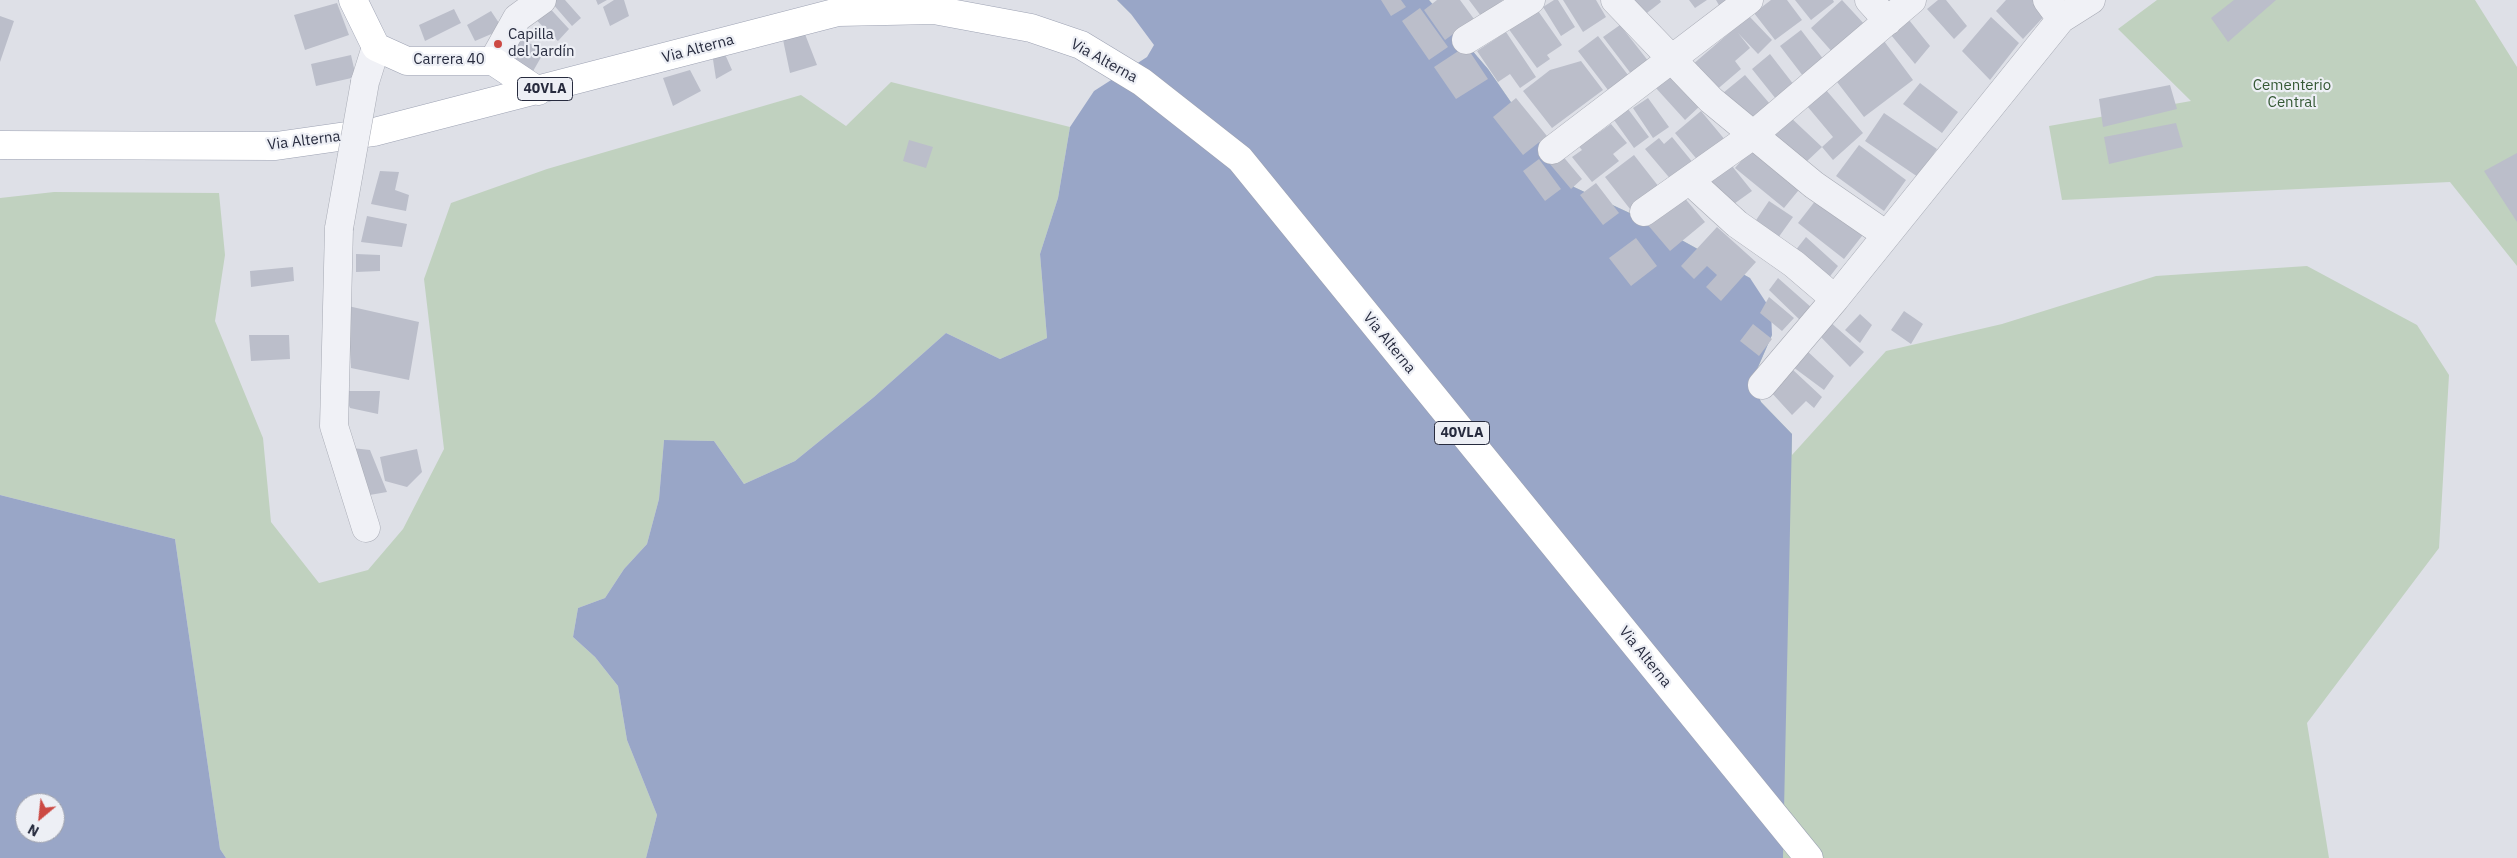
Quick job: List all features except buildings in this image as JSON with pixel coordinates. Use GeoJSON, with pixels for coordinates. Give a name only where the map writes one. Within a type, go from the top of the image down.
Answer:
{"type":"FeatureCollection","features":[{"type":"Feature","properties":{"kind":"main road"},"geometry":{"type":"LineString","coordinates":[[353,0],[376,48]]}},
{"type":"Feature","properties":{"kind":"main road","name":"Via Alterna"},"geometry":{"type":"LineString","coordinates":[[0,145],[276,146],[374,132],[838,12],[934,10],[1031,28],[1081,45],[1142,82],[1240,159],[1809,858]]}},
{"type":"Feature","properties":{"kind":"main road","name":"Carrera 40"},"geometry":{"type":"LineString","coordinates":[[376,48],[407,61],[492,61],[538,91]]}},
{"type":"Feature","properties":{"kind":"street"},"geometry":{"type":"LineString","coordinates":[[492,61],[517,18],[542,0]]}},
{"type":"Feature","properties":{"kind":"street"},"geometry":{"type":"LineString","coordinates":[[1466,40],[1530,0]]}},
{"type":"Feature","properties":{"kind":"street"},"geometry":{"type":"LineString","coordinates":[[1615,0],[1672,57],[1711,100],[1814,185],[1885,234]]}},
{"type":"Feature","properties":{"kind":"street"},"geometry":{"type":"LineString","coordinates":[[1552,150],[1749,0]]}},
{"type":"Feature","properties":{"kind":"street"},"geometry":{"type":"LineString","coordinates":[[1869,0],[1888,21]]}},
{"type":"Feature","properties":{"kind":"street"},"geometry":{"type":"LineString","coordinates":[[1644,212],[1753,135],[1912,0]]}},
{"type":"Feature","properties":{"kind":"street"},"geometry":{"type":"LineString","coordinates":[[1762,386],[1835,299],[2054,10],[2091,0]]}},
{"type":"Feature","properties":{"kind":"street"},"geometry":{"type":"LineString","coordinates":[[366,528],[334,426],[339,228],[365,82],[376,48]]}},
{"type":"Feature","properties":{"kind":"street"},"geometry":{"type":"LineString","coordinates":[[1690,181],[1737,224],[1794,264],[1835,299]]}},
{"type":"Feature","properties":{"kind":"green space"},"geometry":{"type":"Polygon","coordinates":[[[1117,0],[1429,0],[1488,69],[1531,131],[1574,187],[1649,222],[1750,278],[1772,335],[1752,381],[1761,402],[1792,434],[1792,455],[1886,351],[2002,324],[2156,276],[2307,266],[2417,325],[2449,375],[2439,548],[2307,723],[2329,858],[1084,858],[1412,288],[1117,0]]]}},
{"type":"Feature","properties":{"kind":"green space","name":"Cementerio Central"},"geometry":{"type":"Polygon","coordinates":[[[2157,0],[2475,0],[2517,67],[2517,266],[2450,182],[2062,200],[2049,126],[2191,101],[2118,29],[2157,0]]]}},
{"type":"Feature","properties":{"kind":"green space"},"geometry":{"type":"Polygon","coordinates":[[[891,82],[1070,127],[1058,198],[1040,254],[1047,338],[1000,359],[946,333],[874,397],[795,461],[744,484],[714,441],[664,440],[659,499],[647,544],[624,569],[605,598],[578,608],[573,637],[595,657],[618,686],[627,740],[657,815],[646,858],[226,858],[220,849],[175,539],[0,495],[0,198],[54,192],[219,193],[225,255],[215,321],[263,438],[271,522],[319,583],[368,570],[403,529],[444,449],[424,279],[451,203],[547,169],[801,95],[846,126],[891,82]]]}},
{"type":"Feature","properties":{"kind":"water"},"geometry":{"type":"Polygon","coordinates":[[[1117,0],[1429,0],[1488,69],[1531,131],[1574,187],[1649,222],[1750,278],[1771,310],[1772,335],[1752,381],[1761,402],[1792,434],[1783,858],[646,858],[657,815],[627,740],[618,686],[595,657],[573,637],[578,608],[605,598],[624,569],[647,544],[659,499],[664,440],[714,441],[744,484],[795,461],[874,397],[946,333],[1000,359],[1047,338],[1040,254],[1058,198],[1070,127],[1094,91],[1147,57],[1154,45],[1131,14],[1117,0]]]}},
{"type":"Feature","properties":{"kind":"water"},"geometry":{"type":"Polygon","coordinates":[[[0,495],[175,539],[220,849],[226,858],[0,858],[0,495]]]}},
{"type":"Feature","properties":{"kind":"place","name":"Capilla del Jardín"},"geometry":{"type":"Point","coordinates":[498,44]}}]}
